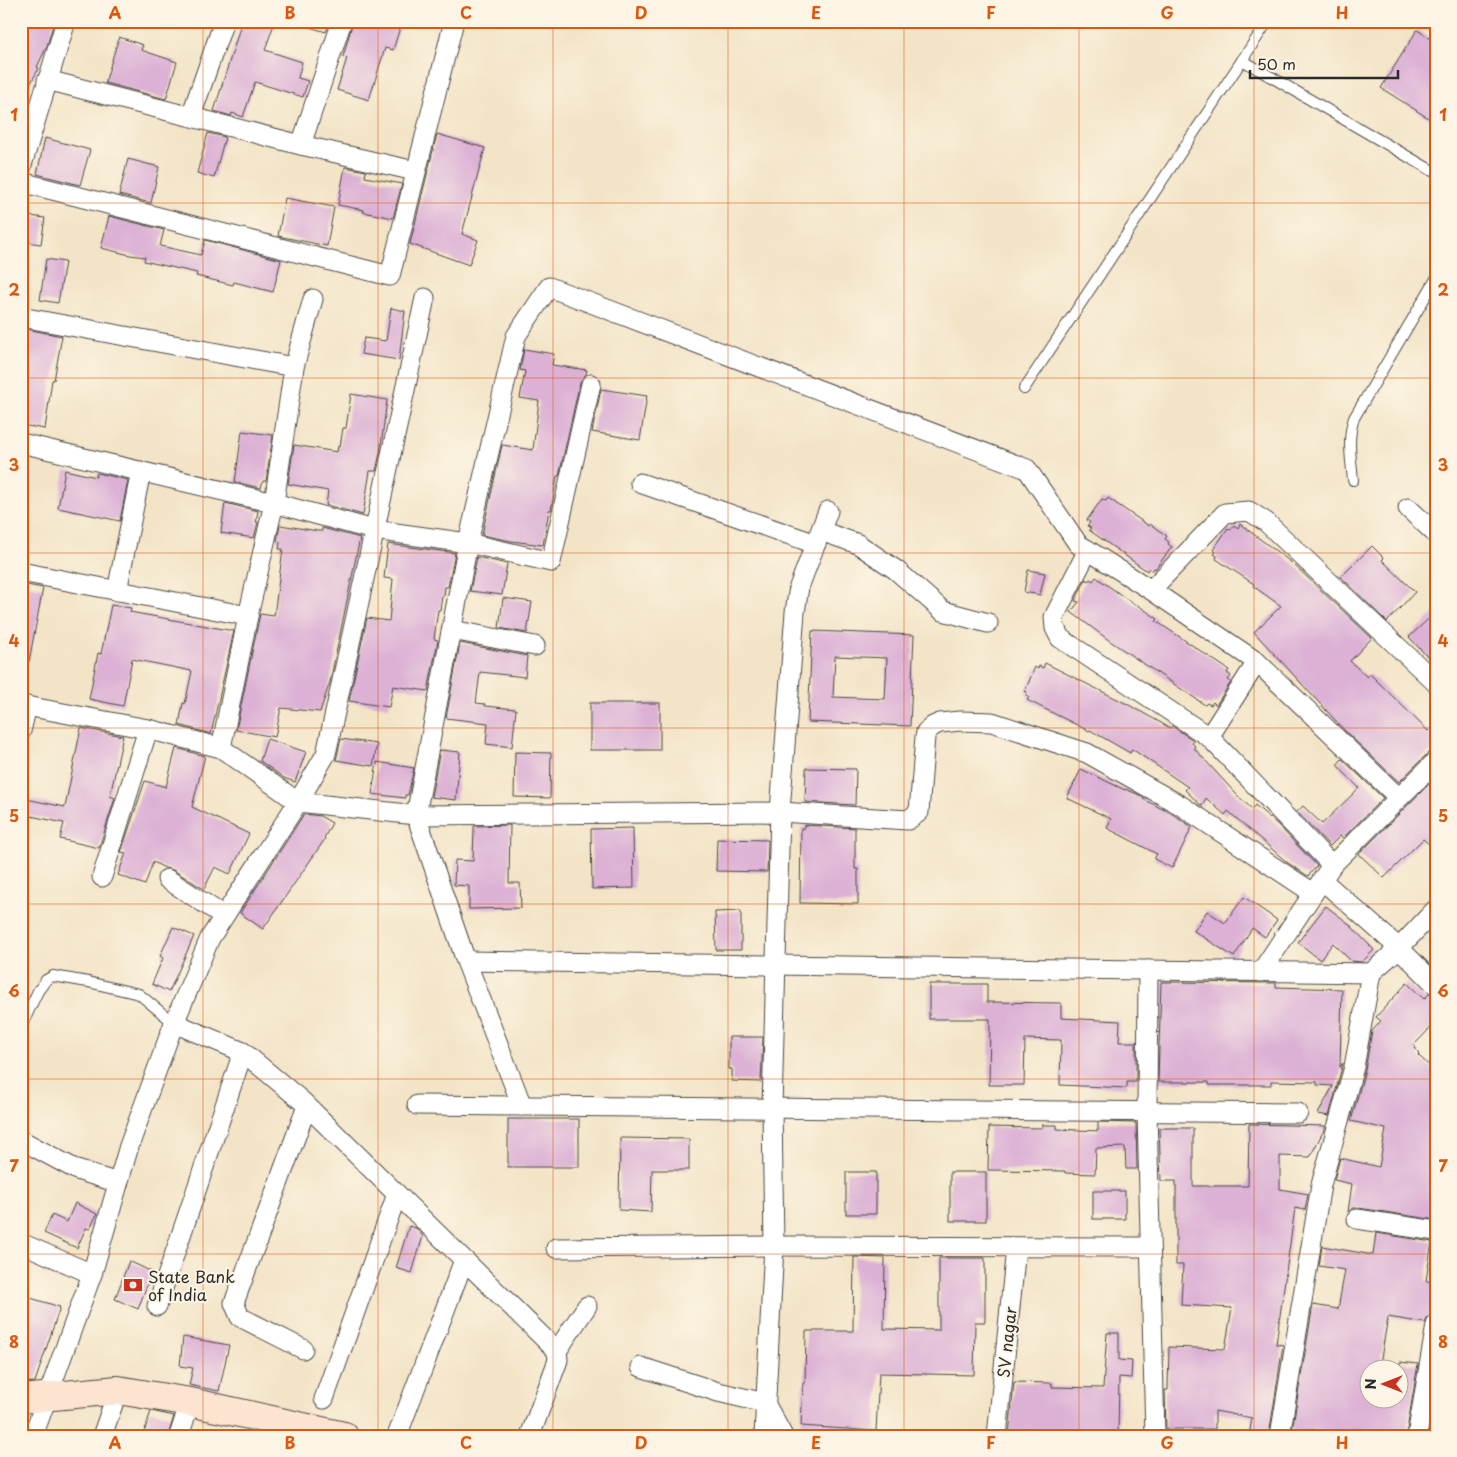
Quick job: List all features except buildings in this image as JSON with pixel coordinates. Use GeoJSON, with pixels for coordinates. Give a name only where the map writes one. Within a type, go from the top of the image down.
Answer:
{"type":"FeatureCollection","features":[{"type":"Feature","properties":{"kind":"street"},"geometry":{"type":"LineString","coordinates":[[21,168],[66,21]]}},
{"type":"Feature","properties":{"kind":"street"},"geometry":{"type":"LineString","coordinates":[[191,116],[224,21]]}},
{"type":"Feature","properties":{"kind":"street"},"geometry":{"type":"LineString","coordinates":[[301,145],[342,21]]}},
{"type":"Feature","properties":{"kind":"street"},"geometry":{"type":"LineString","coordinates":[[21,182],[390,276],[454,21]]}},
{"type":"Feature","properties":{"kind":"street"},"geometry":{"type":"LineString","coordinates":[[47,80],[301,145],[415,171]]}},
{"type":"Feature","properties":{"kind":"street"},"geometry":{"type":"LineString","coordinates":[[522,1106],[466,961],[416,815],[468,543],[516,336],[549,287],[1026,469],[1078,544],[1151,590],[1257,662],[1398,797]]}},
{"type":"Feature","properties":{"kind":"street"},"geometry":{"type":"LineString","coordinates":[[33,1436],[34,1398],[92,1274],[130,1146],[174,1023],[210,938],[298,802],[326,754],[425,298]]}},
{"type":"Feature","properties":{"kind":"street"},"geometry":{"type":"LineString","coordinates":[[221,748],[248,616],[274,503],[294,368],[313,299]]}},
{"type":"Feature","properties":{"kind":"street"},"geometry":{"type":"LineString","coordinates":[[21,317],[294,368]]}},
{"type":"Feature","properties":{"kind":"street"},"geometry":{"type":"LineString","coordinates":[[21,443],[274,503],[374,530],[468,543],[551,562],[591,384]]}},
{"type":"Feature","properties":{"kind":"street"},"geometry":{"type":"LineString","coordinates":[[117,591],[141,471]]}},
{"type":"Feature","properties":{"kind":"street"},"geometry":{"type":"LineString","coordinates":[[640,483],[819,537],[858,544],[896,570],[943,611],[988,623]]}},
{"type":"Feature","properties":{"kind":"street"},"geometry":{"type":"LineString","coordinates":[[1408,508],[1436,534]]}},
{"type":"Feature","properties":{"kind":"street"},"geometry":{"type":"LineString","coordinates":[[764,1436],[774,1246],[772,1108],[780,812],[795,612],[799,586],[828,511]]}},
{"type":"Feature","properties":{"kind":"street"},"geometry":{"type":"LineString","coordinates":[[1151,590],[1225,513],[1248,511],[1266,522],[1436,683]]}},
{"type":"Feature","properties":{"kind":"street"},"geometry":{"type":"LineString","coordinates":[[1088,550],[1054,617],[1055,628],[1060,638],[1209,737],[1322,879],[1399,948],[1436,985]]}},
{"type":"Feature","properties":{"kind":"street"},"geometry":{"type":"LineString","coordinates":[[21,572],[248,616]]}},
{"type":"Feature","properties":{"kind":"street"},"geometry":{"type":"LineString","coordinates":[[452,630],[535,646]]}},
{"type":"Feature","properties":{"kind":"street"},"geometry":{"type":"LineString","coordinates":[[1209,737],[1257,662]]}},
{"type":"Feature","properties":{"kind":"street"},"geometry":{"type":"LineString","coordinates":[[21,731],[24,705],[148,729],[221,748],[298,802],[416,815],[780,812],[908,820],[919,812],[924,736],[926,732],[940,723],[960,720],[992,722],[1087,753],[1180,805],[1322,879]]}},
{"type":"Feature","properties":{"kind":"street"},"geometry":{"type":"LineString","coordinates":[[102,877],[148,729]]}},
{"type":"Feature","properties":{"kind":"street"},"geometry":{"type":"LineString","coordinates":[[1261,972],[1322,879],[1398,797],[1436,761]]}},
{"type":"Feature","properties":{"kind":"street"},"geometry":{"type":"LineString","coordinates":[[167,879],[224,916]]}},
{"type":"Feature","properties":{"kind":"street"},"geometry":{"type":"LineString","coordinates":[[1280,1436],[1321,1185],[1354,1067],[1371,973],[1399,948],[1436,909]]}},
{"type":"Feature","properties":{"kind":"street"},"geometry":{"type":"LineString","coordinates":[[466,961],[1371,973]]}},
{"type":"Feature","properties":{"kind":"street"},"geometry":{"type":"LineString","coordinates":[[1148,970],[1147,1112],[1154,1436]]}},
{"type":"Feature","properties":{"kind":"street"},"geometry":{"type":"LineString","coordinates":[[174,1023],[243,1052],[307,1106],[557,1351],[558,1360],[530,1436]]}},
{"type":"Feature","properties":{"kind":"street"},"geometry":{"type":"LineString","coordinates":[[157,1306],[243,1052]]}},
{"type":"Feature","properties":{"kind":"street"},"geometry":{"type":"LineString","coordinates":[[416,1105],[1298,1113]]}},
{"type":"Feature","properties":{"kind":"street"},"geometry":{"type":"LineString","coordinates":[[303,1349],[240,1317],[234,1303],[307,1106]]}},
{"type":"Feature","properties":{"kind":"street"},"geometry":{"type":"LineString","coordinates":[[21,1140],[77,1170],[118,1183]]}},
{"type":"Feature","properties":{"kind":"street"},"geometry":{"type":"LineString","coordinates":[[324,1399],[397,1194]]}},
{"type":"Feature","properties":{"kind":"street"},"geometry":{"type":"LineString","coordinates":[[1357,1220],[1436,1231]]}},
{"type":"Feature","properties":{"kind":"street"},"geometry":{"type":"LineString","coordinates":[[21,1243],[92,1274]]}},
{"type":"Feature","properties":{"kind":"street"},"geometry":{"type":"LineString","coordinates":[[556,1248],[774,1246],[1150,1247]]}},
{"type":"Feature","properties":{"kind":"street","name":"SV nagar"},"geometry":{"type":"LineString","coordinates":[[997,1436],[1016,1248]]}},
{"type":"Feature","properties":{"kind":"street"},"geometry":{"type":"LineString","coordinates":[[397,1436],[464,1260]]}},
{"type":"Feature","properties":{"kind":"street"},"geometry":{"type":"LineString","coordinates":[[557,1351],[587,1306]]}},
{"type":"Feature","properties":{"kind":"street"},"geometry":{"type":"LineString","coordinates":[[1417,1436],[1433,1356],[1436,1325]]}},
{"type":"Feature","properties":{"kind":"street"},"geometry":{"type":"LineString","coordinates":[[641,1367],[718,1392],[765,1403],[783,1436]]}},
{"type":"Feature","properties":{"kind":"street"},"geometry":{"type":"LineString","coordinates":[[34,1398],[118,1390],[190,1402],[267,1427],[333,1435]]}},
{"type":"Feature","properties":{"kind":"street"},"geometry":{"type":"LineString","coordinates":[[102,1436],[118,1390]]}},
{"type":"Feature","properties":{"kind":"street"},"geometry":{"type":"LineString","coordinates":[[179,1436],[190,1402]]}},
{"type":"Feature","properties":{"kind":"lane"},"geometry":{"type":"LineString","coordinates":[[1024,388],[1268,21]]}},
{"type":"Feature","properties":{"kind":"lane"},"geometry":{"type":"LineString","coordinates":[[1242,60],[1436,173]]}},
{"type":"Feature","properties":{"kind":"lane"},"geometry":{"type":"LineString","coordinates":[[1352,480],[1350,427],[1436,279]]}},
{"type":"Feature","properties":{"kind":"lane"},"geometry":{"type":"LineString","coordinates":[[21,1027],[38,991],[46,980],[53,976],[139,994],[174,1023]]}},
{"type":"Feature","properties":{"kind":"place","name":"State Bank of India"},"geometry":{"type":"Point","coordinates":[133,1285]}}]}
